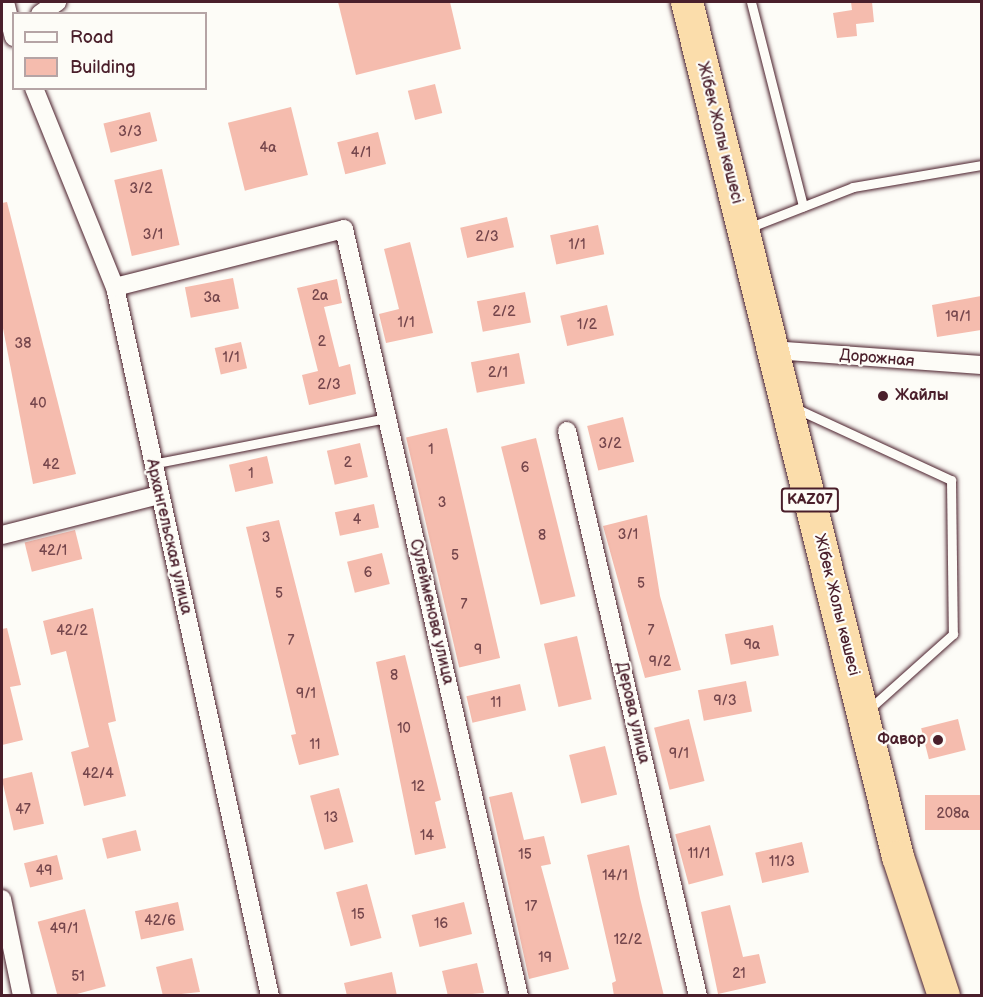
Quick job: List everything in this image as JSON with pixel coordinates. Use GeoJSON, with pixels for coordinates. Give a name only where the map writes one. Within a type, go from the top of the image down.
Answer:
{"type":"FeatureCollection","features":[{"type":"Feature","properties":{"kind":"highway","name":"Жібек Жолы көшесі"},"geometry":{"type":"LineString","coordinates":[[687,2],[898,857],[944,996]]}},
{"type":"Feature","properties":{"kind":"street"},"geometry":{"type":"LineString","coordinates":[[5,2],[10,35]]}},
{"type":"Feature","properties":{"kind":"street"},"geometry":{"type":"LineString","coordinates":[[43,12],[57,2]]}},
{"type":"Feature","properties":{"kind":"street","name":"Архангельская улица"},"geometry":{"type":"LineString","coordinates":[[35,90],[115,287],[270,996]]}},
{"type":"Feature","properties":{"kind":"street","name":"Сулейменова улица"},"geometry":{"type":"LineString","coordinates":[[115,287],[344,229],[519,996]]}},
{"type":"Feature","properties":{"kind":"street","name":"Дорожная"},"geometry":{"type":"LineString","coordinates":[[773,350],[981,364]]}},
{"type":"Feature","properties":{"kind":"street","name":"Дерова улица"},"geometry":{"type":"LineString","coordinates":[[567,431],[698,996]]}},
{"type":"Feature","properties":{"kind":"street"},"geometry":{"type":"LineString","coordinates":[[2,535],[159,495]]}},
{"type":"Feature","properties":{"kind":"street"},"geometry":{"type":"LineString","coordinates":[[2,899],[22,996]]}},
{"type":"Feature","properties":{"kind":"lane"},"geometry":{"type":"LineString","coordinates":[[751,2],[803,206]]}},
{"type":"Feature","properties":{"kind":"lane"},"geometry":{"type":"LineString","coordinates":[[743,230],[853,187],[981,165]]}},
{"type":"Feature","properties":{"kind":"lane"},"geometry":{"type":"LineString","coordinates":[[786,405],[951,480],[953,634],[863,715]]}},
{"type":"Feature","properties":{"kind":"lane"},"geometry":{"type":"LineString","coordinates":[[152,464],[387,418]]}},
{"type":"Feature","properties":{"kind":"building"},"geometry":{"type":"Polygon","coordinates":[[[338,2],[450,2],[461,49],[356,75],[338,2]]]}},
{"type":"Feature","properties":{"kind":"building"},"geometry":{"type":"Polygon","coordinates":[[[851,2],[872,2],[874,22],[856,24],[857,36],[837,38],[833,13],[852,10],[851,2]]]}},
{"type":"Feature","properties":{"kind":"building"},"geometry":{"type":"Polygon","coordinates":[[[435,84],[442,113],[415,120],[408,91],[435,84]]]}},
{"type":"Feature","properties":{"kind":"building"},"geometry":{"type":"Polygon","coordinates":[[[291,107],[308,175],[245,191],[228,123],[291,107]]]}},
{"type":"Feature","properties":{"kind":"building"},"geometry":{"type":"Polygon","coordinates":[[[150,112],[157,141],[111,153],[103,124],[150,112]]]}},
{"type":"Feature","properties":{"kind":"building"},"geometry":{"type":"Polygon","coordinates":[[[378,132],[386,164],[345,174],[337,142],[378,132]]]}},
{"type":"Feature","properties":{"kind":"building"},"geometry":{"type":"Polygon","coordinates":[[[162,169],[180,245],[132,256],[114,180],[162,169]]]}},
{"type":"Feature","properties":{"kind":"building"},"geometry":{"type":"Polygon","coordinates":[[[7,202],[76,474],[33,484],[2,323],[2,203],[7,202]]]}},
{"type":"Feature","properties":{"kind":"building"},"geometry":{"type":"Polygon","coordinates":[[[507,217],[514,247],[467,258],[460,228],[507,217]]]}},
{"type":"Feature","properties":{"kind":"building"},"geometry":{"type":"Polygon","coordinates":[[[598,225],[604,254],[556,265],[550,235],[598,225]]]}},
{"type":"Feature","properties":{"kind":"building"},"geometry":{"type":"Polygon","coordinates":[[[410,242],[433,333],[386,343],[379,314],[399,309],[384,249],[410,242]]]}},
{"type":"Feature","properties":{"kind":"building"},"geometry":{"type":"Polygon","coordinates":[[[233,278],[239,308],[191,318],[185,287],[233,278]]]}},
{"type":"Feature","properties":{"kind":"building"},"geometry":{"type":"Polygon","coordinates":[[[337,279],[342,303],[324,307],[339,367],[350,364],[356,394],[309,405],[302,375],[318,371],[297,288],[337,279]]]}},
{"type":"Feature","properties":{"kind":"building"},"geometry":{"type":"Polygon","coordinates":[[[525,292],[531,322],[483,332],[477,301],[525,292]]]}},
{"type":"Feature","properties":{"kind":"building"},"geometry":{"type":"Polygon","coordinates":[[[981,296],[981,330],[937,337],[932,305],[981,296]]]}},
{"type":"Feature","properties":{"kind":"building"},"geometry":{"type":"Polygon","coordinates":[[[607,305],[614,335],[567,346],[560,316],[607,305]]]}},
{"type":"Feature","properties":{"kind":"building"},"geometry":{"type":"Polygon","coordinates":[[[241,342],[247,368],[221,374],[215,348],[241,342]]]}},
{"type":"Feature","properties":{"kind":"building"},"geometry":{"type":"Polygon","coordinates":[[[519,353],[525,383],[477,393],[471,362],[519,353]]]}},
{"type":"Feature","properties":{"kind":"building"},"geometry":{"type":"Polygon","coordinates":[[[623,417],[634,462],[598,471],[587,426],[623,417]]]}},
{"type":"Feature","properties":{"kind":"building"},"geometry":{"type":"Polygon","coordinates":[[[447,428],[500,658],[459,667],[406,437],[447,428]]]}},
{"type":"Feature","properties":{"kind":"building"},"geometry":{"type":"Polygon","coordinates":[[[536,438],[575,596],[541,605],[501,447],[536,438]]]}},
{"type":"Feature","properties":{"kind":"building"},"geometry":{"type":"Polygon","coordinates":[[[360,443],[368,477],[335,485],[327,451],[360,443]]]}},
{"type":"Feature","properties":{"kind":"building"},"geometry":{"type":"Polygon","coordinates":[[[267,456],[273,483],[235,492],[229,465],[267,456]]]}},
{"type":"Feature","properties":{"kind":"building"},"geometry":{"type":"Polygon","coordinates":[[[374,504],[379,527],[340,536],[335,512],[374,504]]]}},
{"type":"Feature","properties":{"kind":"building"},"geometry":{"type":"Polygon","coordinates":[[[647,515],[660,596],[681,670],[645,678],[603,526],[647,515]]]}},
{"type":"Feature","properties":{"kind":"building"},"geometry":{"type":"Polygon","coordinates":[[[279,520],[339,755],[299,765],[291,735],[296,734],[246,527],[279,520]]]}},
{"type":"Feature","properties":{"kind":"building"},"geometry":{"type":"Polygon","coordinates":[[[75,530],[82,559],[32,572],[25,543],[75,530]]]}},
{"type":"Feature","properties":{"kind":"building"},"geometry":{"type":"Polygon","coordinates":[[[382,553],[390,584],[355,593],[347,562],[382,553]]]}},
{"type":"Feature","properties":{"kind":"building"},"geometry":{"type":"Polygon","coordinates":[[[93,608],[116,721],[108,723],[126,796],[84,806],[71,752],[89,747],[66,651],[51,655],[43,621],[93,608]]]}},
{"type":"Feature","properties":{"kind":"building"},"geometry":{"type":"Polygon","coordinates":[[[773,625],[779,655],[731,665],[725,634],[773,625]]]}},
{"type":"Feature","properties":{"kind":"building"},"geometry":{"type":"Polygon","coordinates":[[[7,628],[21,685],[10,687],[23,740],[2,745],[2,629],[7,628]]]}},
{"type":"Feature","properties":{"kind":"building"},"geometry":{"type":"Polygon","coordinates":[[[577,636],[592,699],[558,707],[544,644],[577,636]]]}},
{"type":"Feature","properties":{"kind":"building"},"geometry":{"type":"Polygon","coordinates":[[[405,655],[441,800],[435,802],[446,848],[415,855],[376,662],[405,655]]]}},
{"type":"Feature","properties":{"kind":"building"},"geometry":{"type":"Polygon","coordinates":[[[746,681],[752,711],[704,721],[698,690],[746,681]]]}},
{"type":"Feature","properties":{"kind":"building"},"geometry":{"type":"Polygon","coordinates":[[[520,684],[526,710],[472,723],[466,696],[520,684]]]}},
{"type":"Feature","properties":{"kind":"building"},"geometry":{"type":"Polygon","coordinates":[[[689,719],[704,781],[670,790],[654,728],[689,719]]]}},
{"type":"Feature","properties":{"kind":"building"},"geometry":{"type":"Polygon","coordinates":[[[958,719],[966,750],[929,759],[921,728],[958,719]]]}},
{"type":"Feature","properties":{"kind":"building"},"geometry":{"type":"Polygon","coordinates":[[[605,746],[617,795],[581,803],[569,755],[605,746]]]}},
{"type":"Feature","properties":{"kind":"building"},"geometry":{"type":"Polygon","coordinates":[[[32,772],[44,824],[14,831],[2,779],[32,772]]]}},
{"type":"Feature","properties":{"kind":"building"},"geometry":{"type":"Polygon","coordinates":[[[339,788],[353,842],[325,850],[310,796],[339,788]]]}},
{"type":"Feature","properties":{"kind":"building"},"geometry":{"type":"Polygon","coordinates":[[[512,792],[524,840],[544,836],[551,864],[541,866],[569,969],[529,979],[489,797],[512,792]]]}},
{"type":"Feature","properties":{"kind":"building"},"geometry":{"type":"Polygon","coordinates":[[[925,795],[981,795],[981,830],[925,830],[925,795]]]}},
{"type":"Feature","properties":{"kind":"building"},"geometry":{"type":"Polygon","coordinates":[[[710,825],[723,875],[689,885],[675,834],[710,825]]]}},
{"type":"Feature","properties":{"kind":"building"},"geometry":{"type":"Polygon","coordinates":[[[136,830],[141,850],[107,859],[102,838],[136,830]]]}},
{"type":"Feature","properties":{"kind":"building"},"geometry":{"type":"Polygon","coordinates":[[[802,842],[809,872],[762,883],[755,853],[802,842]]]}},
{"type":"Feature","properties":{"kind":"building"},"geometry":{"type":"Polygon","coordinates":[[[629,845],[664,996],[614,996],[612,983],[616,981],[587,855],[629,845]]]}},
{"type":"Feature","properties":{"kind":"building"},"geometry":{"type":"Polygon","coordinates":[[[57,855],[63,879],[30,887],[24,863],[57,855]]]}},
{"type":"Feature","properties":{"kind":"building"},"geometry":{"type":"Polygon","coordinates":[[[367,884],[381,938],[351,946],[336,892],[367,884]]]}},
{"type":"Feature","properties":{"kind":"building"},"geometry":{"type":"Polygon","coordinates":[[[178,902],[184,930],[141,940],[135,911],[178,902]]]}},
{"type":"Feature","properties":{"kind":"building"},"geometry":{"type":"Polygon","coordinates":[[[464,902],[472,934],[420,947],[412,915],[464,902]]]}},
{"type":"Feature","properties":{"kind":"building"},"geometry":{"type":"Polygon","coordinates":[[[730,905],[743,957],[759,954],[766,983],[718,994],[701,912],[730,905]]]}},
{"type":"Feature","properties":{"kind":"building"},"geometry":{"type":"Polygon","coordinates":[[[85,909],[106,986],[69,996],[58,996],[38,922],[85,909]]]}},
{"type":"Feature","properties":{"kind":"building"},"geometry":{"type":"Polygon","coordinates":[[[192,958],[200,992],[163,996],[156,967],[192,958]]]}},
{"type":"Feature","properties":{"kind":"building"},"geometry":{"type":"Polygon","coordinates":[[[477,963],[484,993],[448,996],[442,971],[477,963]]]}},
{"type":"Feature","properties":{"kind":"building"},"geometry":{"type":"Polygon","coordinates":[[[392,972],[397,996],[347,996],[344,983],[392,972]]]}},
{"type":"Feature","properties":{"kind":"place","name":"Жайлы"},"geometry":{"type":"Point","coordinates":[883,396]}},
{"type":"Feature","properties":{"kind":"place","name":"Фавор"},"geometry":{"type":"Point","coordinates":[938,740]}}]}
